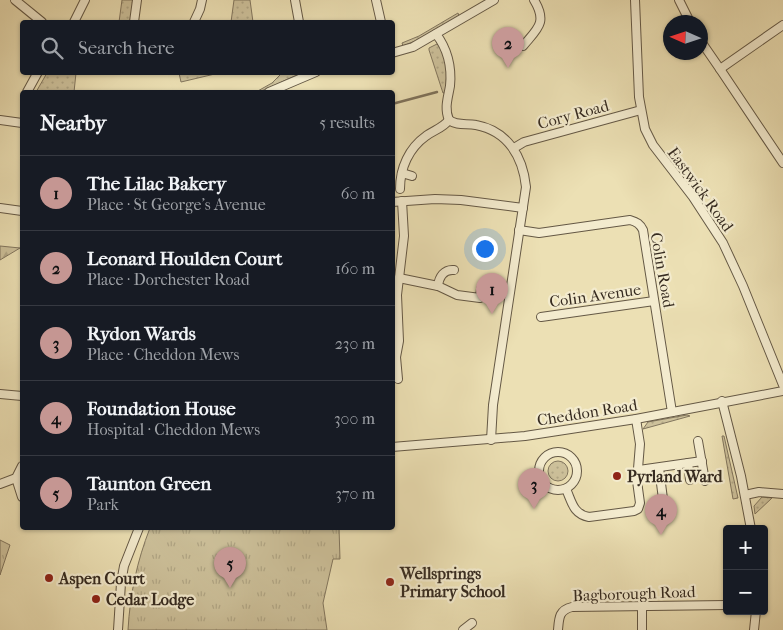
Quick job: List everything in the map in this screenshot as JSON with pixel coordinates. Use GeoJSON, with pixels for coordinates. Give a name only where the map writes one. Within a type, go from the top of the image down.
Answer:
{"type":"FeatureCollection","features":[{"type":"Feature","properties":{"kind":"street"},"geometry":{"type":"LineString","coordinates":[[16,0],[40,20]]}},
{"type":"Feature","properties":{"kind":"street"},"geometry":{"type":"LineString","coordinates":[[75,20],[85,0]]}},
{"type":"Feature","properties":{"kind":"street"},"geometry":{"type":"LineString","coordinates":[[134,20],[137,0]]}},
{"type":"Feature","properties":{"kind":"street"},"geometry":{"type":"LineString","coordinates":[[195,20],[202,0]]}},
{"type":"Feature","properties":{"kind":"street"},"geometry":{"type":"LineString","coordinates":[[295,0],[299,20]]}},
{"type":"Feature","properties":{"kind":"street"},"geometry":{"type":"LineString","coordinates":[[376,0],[381,20]]}},
{"type":"Feature","properties":{"kind":"street"},"geometry":{"type":"LineString","coordinates":[[395,52],[413,47],[436,34],[483,2],[494,0]]}},
{"type":"Feature","properties":{"kind":"street"},"geometry":{"type":"LineString","coordinates":[[523,46],[540,25],[541,16],[534,0]]}},
{"type":"Feature","properties":{"kind":"street","name":"Eastwick Road"},"geometry":{"type":"LineString","coordinates":[[635,0],[641,110],[645,129],[653,145],[694,197],[723,243],[744,286],[783,385]]}},
{"type":"Feature","properties":{"kind":"street"},"geometry":{"type":"LineString","coordinates":[[679,0],[686,15]]}},
{"type":"Feature","properties":{"kind":"street"},"geometry":{"type":"LineString","coordinates":[[720,69],[783,25]]}},
{"type":"Feature","properties":{"kind":"street"},"geometry":{"type":"LineString","coordinates":[[436,34],[446,50],[450,69],[446,107],[450,120],[457,124],[473,124],[489,129],[508,141],[520,159],[525,176],[526,187],[493,405],[491,440]]}},
{"type":"Feature","properties":{"kind":"street"},"geometry":{"type":"LineString","coordinates":[[708,52],[783,162]]}},
{"type":"Feature","properties":{"kind":"street"},"geometry":{"type":"LineString","coordinates":[[29,90],[36,75]]}},
{"type":"Feature","properties":{"kind":"street"},"geometry":{"type":"LineString","coordinates":[[273,90],[303,75]]}},
{"type":"Feature","properties":{"kind":"street","name":"Cory Road"},"geometry":{"type":"LineString","coordinates":[[514,148],[524,142],[641,110]]}},
{"type":"Feature","properties":{"kind":"street"},"geometry":{"type":"LineString","coordinates":[[0,120],[20,123]]}},
{"type":"Feature","properties":{"kind":"street"},"geometry":{"type":"LineString","coordinates":[[400,189],[405,162],[413,148],[427,135],[450,120]]}},
{"type":"Feature","properties":{"kind":"street"},"geometry":{"type":"LineString","coordinates":[[402,173],[412,176]]}},
{"type":"Feature","properties":{"kind":"street"},"geometry":{"type":"LineString","coordinates":[[395,202],[436,199],[461,200],[523,208]]}},
{"type":"Feature","properties":{"kind":"street"},"geometry":{"type":"LineString","coordinates":[[398,379],[395,370],[399,334],[397,294],[404,236],[402,201]]}},
{"type":"Feature","properties":{"kind":"street"},"geometry":{"type":"LineString","coordinates":[[0,208],[20,211]]}},
{"type":"Feature","properties":{"kind":"street","name":"Colin Road"},"geometry":{"type":"LineString","coordinates":[[519,230],[539,233],[630,220],[636,222],[643,230],[672,412]]}},
{"type":"Feature","properties":{"kind":"street"},"geometry":{"type":"LineString","coordinates":[[438,286],[444,272],[454,270]]}},
{"type":"Feature","properties":{"kind":"street"},"geometry":{"type":"LineString","coordinates":[[399,278],[438,286],[457,295],[481,294]]}},
{"type":"Feature","properties":{"kind":"street","name":"Colin Avenue"},"geometry":{"type":"LineString","coordinates":[[540,317],[654,301]]}},
{"type":"Feature","properties":{"kind":"street","name":"Cheddon Road"},"geometry":{"type":"LineString","coordinates":[[395,447],[491,440],[672,412],[722,401],[783,391]]}},
{"type":"Feature","properties":{"kind":"street"},"geometry":{"type":"LineString","coordinates":[[0,394],[20,396]]}},
{"type":"Feature","properties":{"kind":"street"},"geometry":{"type":"LineString","coordinates":[[722,401],[745,494],[750,525]]}},
{"type":"Feature","properties":{"kind":"street"},"geometry":{"type":"LineString","coordinates":[[566,489],[573,508],[583,516],[589,517],[634,511],[640,507],[637,481],[640,444],[636,418]]}},
{"type":"Feature","properties":{"kind":"street"},"geometry":{"type":"LineString","coordinates":[[698,441],[706,481]]}},
{"type":"Feature","properties":{"kind":"street"},"geometry":{"type":"LineString","coordinates":[[555,452],[567,454],[576,463],[578,468],[575,480],[566,489],[553,490],[547,487],[540,476],[541,463],[550,454],[555,452]]}},
{"type":"Feature","properties":{"kind":"street"},"geometry":{"type":"LineString","coordinates":[[639,470],[702,461]]}},
{"type":"Feature","properties":{"kind":"street"},"geometry":{"type":"LineString","coordinates":[[688,463],[690,480]]}},
{"type":"Feature","properties":{"kind":"street"},"geometry":{"type":"LineString","coordinates":[[657,506],[663,499],[659,468]]}},
{"type":"Feature","properties":{"kind":"street"},"geometry":{"type":"LineString","coordinates":[[0,484],[16,478],[20,470]]}},
{"type":"Feature","properties":{"kind":"street"},"geometry":{"type":"LineString","coordinates":[[16,478],[20,491]]}},
{"type":"Feature","properties":{"kind":"street"},"geometry":{"type":"LineString","coordinates":[[745,494],[759,492],[783,494]]}},
{"type":"Feature","properties":{"kind":"street"},"geometry":{"type":"LineString","coordinates":[[118,630],[124,566],[138,530]]}},
{"type":"Feature","properties":{"kind":"street","name":"Bagborough Road"},"geometry":{"type":"LineString","coordinates":[[558,630],[559,615],[566,608],[572,607],[723,604]]}},
{"type":"Feature","properties":{"kind":"street"},"geometry":{"type":"LineString","coordinates":[[642,606],[642,630]]}},
{"type":"Feature","properties":{"kind":"street"},"geometry":{"type":"LineString","coordinates":[[754,630],[756,615]]}},
{"type":"Feature","properties":{"kind":"street"},"geometry":{"type":"LineString","coordinates":[[463,630],[472,623]]}},
{"type":"Feature","properties":{"kind":"green space"},"geometry":{"type":"Polygon","coordinates":[[[122,0],[134,0],[130,20],[119,20],[122,0]]]}},
{"type":"Feature","properties":{"kind":"green space"},"geometry":{"type":"Polygon","coordinates":[[[234,0],[250,0],[253,20],[231,20],[234,0]]]}},
{"type":"Feature","properties":{"kind":"green space"},"geometry":{"type":"Polygon","coordinates":[[[458,13],[459,16],[403,46],[402,43],[419,36],[458,13]]]}},
{"type":"Feature","properties":{"kind":"green space"},"geometry":{"type":"Polygon","coordinates":[[[437,44],[444,53],[446,60],[447,81],[445,93],[443,93],[429,50],[429,48],[437,44]]]}},
{"type":"Feature","properties":{"kind":"green space"},"geometry":{"type":"Polygon","coordinates":[[[46,75],[76,75],[74,90],[37,90],[46,75]]]}},
{"type":"Feature","properties":{"kind":"green space"},"geometry":{"type":"Polygon","coordinates":[[[179,75],[211,75],[181,82],[179,75]]]}},
{"type":"Feature","properties":{"kind":"green space"},"geometry":{"type":"Polygon","coordinates":[[[280,75],[296,75],[264,90],[260,90],[272,83],[280,75]]]}},
{"type":"Feature","properties":{"kind":"green space"},"geometry":{"type":"Polygon","coordinates":[[[0,246],[20,248],[0,260],[0,246]]]}},
{"type":"Feature","properties":{"kind":"green space"},"geometry":{"type":"Polygon","coordinates":[[[690,416],[643,429],[648,422],[690,416]]]}},
{"type":"Feature","properties":{"kind":"green space"},"geometry":{"type":"Polygon","coordinates":[[[722,436],[724,436],[738,498],[733,499],[722,436]]]}},
{"type":"Feature","properties":{"kind":"green space"},"geometry":{"type":"Polygon","coordinates":[[[558,461],[565,464],[568,471],[565,478],[558,481],[551,478],[548,471],[551,464],[558,461]]]}},
{"type":"Feature","properties":{"kind":"green space"},"geometry":{"type":"Polygon","coordinates":[[[762,497],[772,498],[755,514],[754,506],[762,497]]]}},
{"type":"Feature","properties":{"kind":"green space"},"geometry":{"type":"Polygon","coordinates":[[[149,530],[339,530],[340,559],[333,559],[323,603],[327,630],[128,630],[130,604],[141,553],[149,530]]]}},
{"type":"Feature","properties":{"kind":"green space"},"geometry":{"type":"Polygon","coordinates":[[[0,540],[10,545],[0,575],[0,540]]]}},
{"type":"Feature","properties":{"kind":"waterway"},"geometry":{"type":"LineString","coordinates":[[395,103],[437,92]]}},
{"type":"Feature","properties":{"kind":"place","name":"Leonard Houlden Court"},"geometry":{"type":"Point","coordinates":[508,68]}},
{"type":"Feature","properties":{"kind":"place","name":"The Lilac Bakery"},"geometry":{"type":"Point","coordinates":[492,314]}},
{"type":"Feature","properties":{"kind":"place","name":"Pyrland Ward"},"geometry":{"type":"Point","coordinates":[617,476]}},
{"type":"Feature","properties":{"kind":"place","name":"Rydon Wards"},"geometry":{"type":"Point","coordinates":[534,509]}},
{"type":"Feature","properties":{"kind":"place","name":"Foundation House"},"geometry":{"type":"Point","coordinates":[661,535]}},
{"type":"Feature","properties":{"kind":"place","name":"Aspen Court"},"geometry":{"type":"Point","coordinates":[49,578]}},
{"type":"Feature","properties":{"kind":"place","name":"Wellsprings Primary School"},"geometry":{"type":"Point","coordinates":[390,582]}},
{"type":"Feature","properties":{"kind":"place","name":"Taunton Green"},"geometry":{"type":"Point","coordinates":[230,588]}},
{"type":"Feature","properties":{"kind":"place","name":"Cedar Lodge"},"geometry":{"type":"Point","coordinates":[96,599]}}]}
